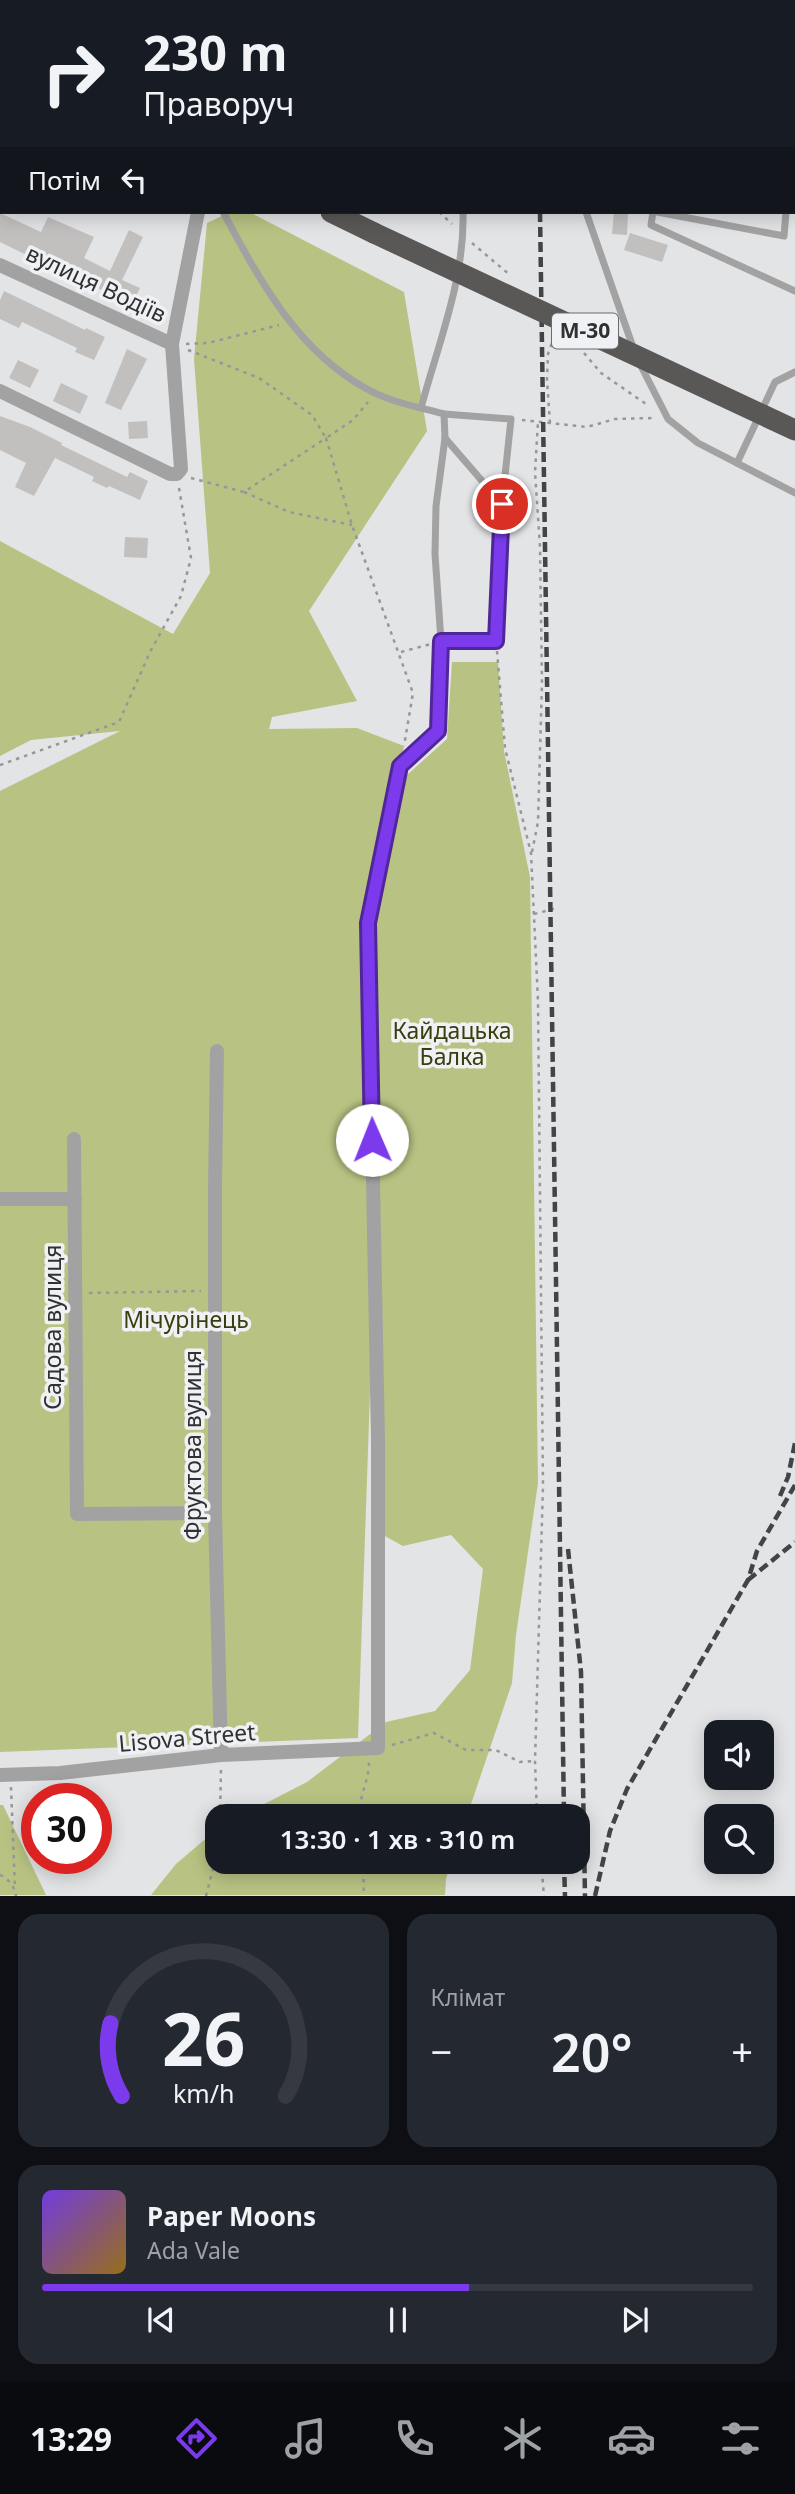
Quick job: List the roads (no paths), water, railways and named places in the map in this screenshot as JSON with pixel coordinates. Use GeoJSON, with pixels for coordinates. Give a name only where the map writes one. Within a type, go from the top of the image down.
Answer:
{"type":"FeatureCollection","features":[{"type":"Feature","properties":{"kind":"highway","name":"М-30"},"geometry":{"type":"LineString","coordinates":[[335,214],[795,430]]}},
{"type":"Feature","properties":{"kind":"street"},"geometry":{"type":"LineString","coordinates":[[0,391],[170,474],[177,474],[181,469],[172,344],[198,214]]}},
{"type":"Feature","properties":{"kind":"street","name":"вулиця Водіїв"},"geometry":{"type":"LineString","coordinates":[[0,265],[172,344]]}},
{"type":"Feature","properties":{"kind":"street","name":"Lisova Street"},"geometry":{"type":"LineString","coordinates":[[5,1775],[60,1773],[221,1755],[374,1749],[378,1439],[368,923],[400,766]]}},
{"type":"Feature","properties":{"kind":"street","name":"Фруктова вулиця"},"geometry":{"type":"LineString","coordinates":[[217,1051],[215,1513],[221,1755]]}},
{"type":"Feature","properties":{"kind":"street","name":"Садова вулиця"},"geometry":{"type":"LineString","coordinates":[[74,1139],[77,1514],[215,1513]]}},
{"type":"Feature","properties":{"kind":"street"},"geometry":{"type":"LineString","coordinates":[[0,1199],[75,1199]]}},
{"type":"Feature","properties":{"kind":"lane"},"geometry":{"type":"LineString","coordinates":[[224,214],[252,267],[289,322],[321,358],[342,374],[376,393],[443,414],[511,419],[502,504],[496,641],[441,641]]}},
{"type":"Feature","properties":{"kind":"lane"},"geometry":{"type":"LineString","coordinates":[[421,408],[437,348],[448,321],[464,237],[463,214]]}},
{"type":"Feature","properties":{"kind":"lane"},"geometry":{"type":"LineString","coordinates":[[587,214],[637,359],[668,419],[698,443],[795,493]]}},
{"type":"Feature","properties":{"kind":"lane"},"geometry":{"type":"LineString","coordinates":[[654,214],[651,225],[795,291]]}},
{"type":"Feature","properties":{"kind":"lane"},"geometry":{"type":"LineString","coordinates":[[666,214],[784,236],[786,214]]}},
{"type":"Feature","properties":{"kind":"lane"},"geometry":{"type":"LineString","coordinates":[[737,463],[775,382],[795,372]]}},
{"type":"Feature","properties":{"kind":"lane"},"geometry":{"type":"LineString","coordinates":[[400,766],[438,731],[441,641],[435,554],[436,506],[444,438],[443,414]]}},
{"type":"Feature","properties":{"kind":"lane"},"geometry":{"type":"LineString","coordinates":[[444,438],[502,504]]}},
{"type":"Feature","properties":{"kind":"railway"},"geometry":{"type":"LineString","coordinates":[[540,214],[564,1804]]}},
{"type":"Feature","properties":{"kind":"railway"},"geometry":{"type":"LineString","coordinates":[[780,1496],[788,1477],[795,1443]]}},
{"type":"Feature","properties":{"kind":"railway"},"geometry":{"type":"LineString","coordinates":[[595,1896],[610,1831],[627,1789],[748,1580],[757,1551],[795,1485]]}},
{"type":"Feature","properties":{"kind":"railway"},"geometry":{"type":"LineString","coordinates":[[748,1580],[795,1542]]}},
{"type":"Feature","properties":{"kind":"railway"},"geometry":{"type":"LineString","coordinates":[[568,1549],[581,1672],[585,1896]]}},
{"type":"Feature","properties":{"kind":"railway"},"geometry":{"type":"LineString","coordinates":[[564,1874],[565,1896]]}},
{"type":"Feature","properties":{"kind":"park label","name":"Кайдацька Балка"},"geometry":{"type":"Point","coordinates":[452,1044]}},
{"type":"Feature","properties":{"kind":"park label","name":"Мічурінець"},"geometry":{"type":"Point","coordinates":[186,1320]}}]}
